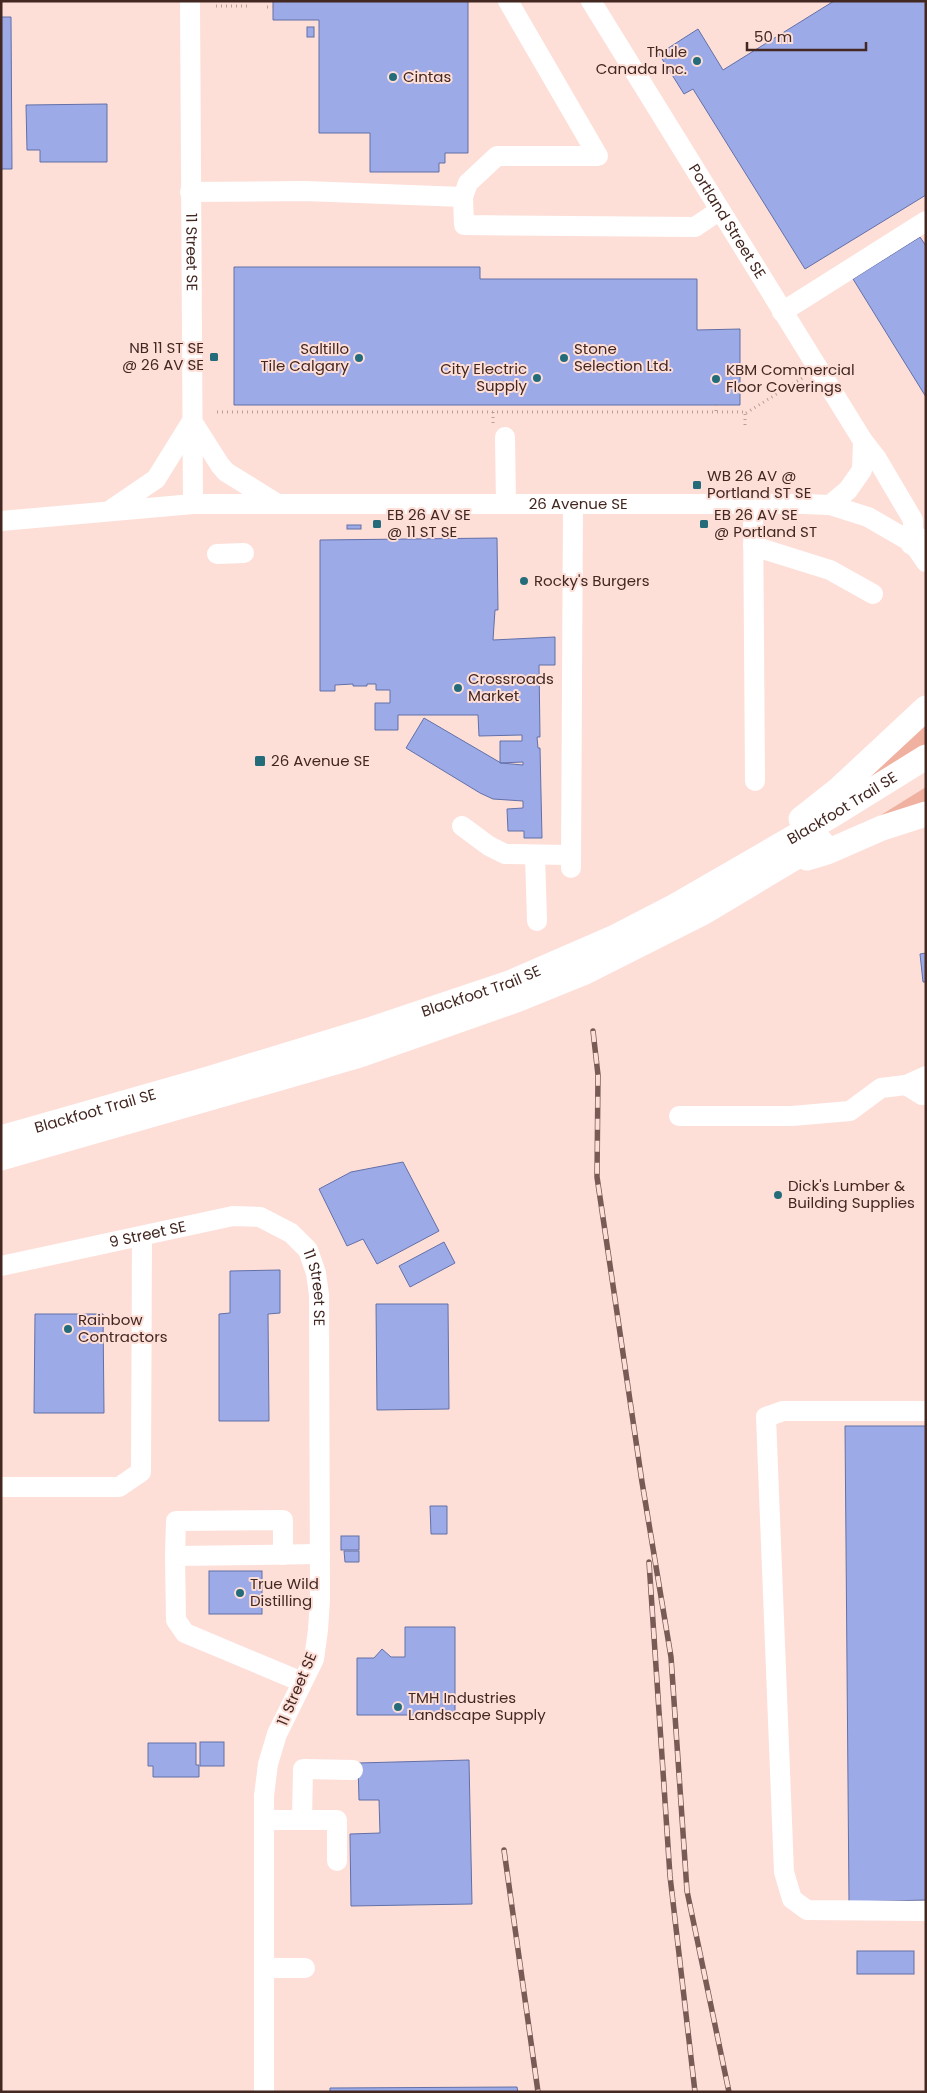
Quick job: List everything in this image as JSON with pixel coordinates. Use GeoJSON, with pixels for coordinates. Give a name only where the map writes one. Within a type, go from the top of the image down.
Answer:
{"type":"FeatureCollection","features":[{"type":"Feature","properties":{"kind":"main road"},"geometry":{"type":"LineString","coordinates":[[778,858],[801,819],[839,789],[926,708]]}},
{"type":"Feature","properties":{"kind":"main road","name":"Blackfoot Trail SE"},"geometry":{"type":"LineString","coordinates":[[1,1158],[360,1054],[519,1000],[582,973],[687,921],[926,757]]}},
{"type":"Feature","properties":{"kind":"main road","name":"Blackfoot Trail SE"},"geometry":{"type":"LineString","coordinates":[[1,1138],[293,1053],[512,982],[613,938],[675,906],[778,858],[926,778]]}},
{"type":"Feature","properties":{"kind":"main road"},"geometry":{"type":"LineString","coordinates":[[778,858],[827,852],[882,828],[926,814]]}},
{"type":"Feature","properties":{"kind":"street","name":"11 Street SE"},"geometry":{"type":"LineString","coordinates":[[190,1],[193,504]]}},
{"type":"Feature","properties":{"kind":"street"},"geometry":{"type":"LineString","coordinates":[[508,1],[598,156],[497,156],[468,183],[463,197],[464,225],[696,227],[720,210]]}},
{"type":"Feature","properties":{"kind":"street","name":"Portland Street SE"},"geometry":{"type":"LineString","coordinates":[[591,1],[862,442],[878,459],[913,520],[922,549]]}},
{"type":"Feature","properties":{"kind":"street"},"geometry":{"type":"LineString","coordinates":[[190,192],[305,191],[463,197]]}},
{"type":"Feature","properties":{"kind":"street"},"geometry":{"type":"LineString","coordinates":[[782,312],[926,221]]}},
{"type":"Feature","properties":{"kind":"street"},"geometry":{"type":"LineString","coordinates":[[110,510],[156,479],[192,421],[226,472],[276,503]]}},
{"type":"Feature","properties":{"kind":"street"},"geometry":{"type":"LineString","coordinates":[[500,432],[506,504]]}},
{"type":"Feature","properties":{"kind":"street"},"geometry":{"type":"LineString","coordinates":[[830,505],[848,490],[862,470],[862,442]]}},
{"type":"Feature","properties":{"kind":"street","name":"26 Avenue SE"},"geometry":{"type":"LineString","coordinates":[[1,522],[110,510],[193,504],[830,505],[868,517],[922,549]]}},
{"type":"Feature","properties":{"kind":"street"},"geometry":{"type":"LineString","coordinates":[[753,504],[755,781]]}},
{"type":"Feature","properties":{"kind":"street"},"geometry":{"type":"LineString","coordinates":[[462,826],[489,846],[505,854],[535,855],[571,861],[573,505]]}},
{"type":"Feature","properties":{"kind":"street"},"geometry":{"type":"LineString","coordinates":[[753,546],[830,570],[873,594]]}},
{"type":"Feature","properties":{"kind":"street"},"geometry":{"type":"LineString","coordinates":[[217,554],[244,553]]}},
{"type":"Feature","properties":{"kind":"street"},"geometry":{"type":"LineString","coordinates":[[535,855],[537,921]]}},
{"type":"Feature","properties":{"kind":"street"},"geometry":{"type":"LineString","coordinates":[[679,1116],[792,1116],[850,1111],[881,1088],[906,1085],[926,1076]]}},
{"type":"Feature","properties":{"kind":"street"},"geometry":{"type":"LineString","coordinates":[[906,1085],[922,1095],[926,1095]]}},
{"type":"Feature","properties":{"kind":"street","name":"9 Street SE"},"geometry":{"type":"LineString","coordinates":[[1,1266],[233,1216],[260,1217],[291,1233]]}},
{"type":"Feature","properties":{"kind":"street","name":"11 Street SE"},"geometry":{"type":"LineString","coordinates":[[264,2092],[264,1796],[268,1764],[278,1734],[314,1659],[318,1630],[320,1554],[319,1295],[316,1273],[308,1250],[291,1233]]}},
{"type":"Feature","properties":{"kind":"street"},"geometry":{"type":"LineString","coordinates":[[1,1487],[119,1487],[141,1472],[142,1236]]}},
{"type":"Feature","properties":{"kind":"street"},"geometry":{"type":"LineString","coordinates":[[926,1411],[783,1411],[766,1417],[784,1872],[792,1899],[807,1910],[926,1911]]}},
{"type":"Feature","properties":{"kind":"street"},"geometry":{"type":"LineString","coordinates":[[283,1555],[283,1520],[176,1521],[176,1620],[185,1633],[302,1682]]}},
{"type":"Feature","properties":{"kind":"street"},"geometry":{"type":"LineString","coordinates":[[175,1556],[320,1554]]}},
{"type":"Feature","properties":{"kind":"street"},"geometry":{"type":"LineString","coordinates":[[302,1820],[302,1770],[353,1770]]}},
{"type":"Feature","properties":{"kind":"street"},"geometry":{"type":"LineString","coordinates":[[264,1820],[337,1820],[337,1861]]}},
{"type":"Feature","properties":{"kind":"street"},"geometry":{"type":"LineString","coordinates":[[264,1968],[305,1968]]}},
{"type":"Feature","properties":{"kind":"path"},"geometry":{"type":"LineString","coordinates":[[216,6],[248,6]]}},
{"type":"Feature","properties":{"kind":"path"},"geometry":{"type":"LineString","coordinates":[[267,7],[273,7]]}},
{"type":"Feature","properties":{"kind":"path"},"geometry":{"type":"LineString","coordinates":[[746,414],[807,375]]}},
{"type":"Feature","properties":{"kind":"path"},"geometry":{"type":"LineString","coordinates":[[258,405],[258,412]]}},
{"type":"Feature","properties":{"kind":"path"},"geometry":{"type":"LineString","coordinates":[[356,405],[356,412]]}},
{"type":"Feature","properties":{"kind":"path"},"geometry":{"type":"LineString","coordinates":[[399,405],[399,412]]}},
{"type":"Feature","properties":{"kind":"path"},"geometry":{"type":"LineString","coordinates":[[436,405],[436,412]]}},
{"type":"Feature","properties":{"kind":"path"},"geometry":{"type":"LineString","coordinates":[[464,405],[464,412]]}},
{"type":"Feature","properties":{"kind":"path"},"geometry":{"type":"LineString","coordinates":[[501,405],[501,412]]}},
{"type":"Feature","properties":{"kind":"path"},"geometry":{"type":"LineString","coordinates":[[538,405],[538,412]]}},
{"type":"Feature","properties":{"kind":"path"},"geometry":{"type":"LineString","coordinates":[[556,405],[556,412]]}},
{"type":"Feature","properties":{"kind":"path"},"geometry":{"type":"LineString","coordinates":[[567,405],[567,412]]}},
{"type":"Feature","properties":{"kind":"path"},"geometry":{"type":"LineString","coordinates":[[595,405],[595,412]]}},
{"type":"Feature","properties":{"kind":"path"},"geometry":{"type":"LineString","coordinates":[[716,405],[716,412]]}},
{"type":"Feature","properties":{"kind":"path"},"geometry":{"type":"LineString","coordinates":[[217,412],[746,412],[746,414]]}},
{"type":"Feature","properties":{"kind":"path"},"geometry":{"type":"LineString","coordinates":[[493,412],[500,432]]}},
{"type":"Feature","properties":{"kind":"path"},"geometry":{"type":"LineString","coordinates":[[746,414],[746,426]]}},
{"type":"Feature","properties":{"kind":"shaded area"},"geometry":{"type":"Polygon","coordinates":[[[926,718],[926,747],[847,795],[926,718]]]}},
{"type":"Feature","properties":{"kind":"shaded area"},"geometry":{"type":"Polygon","coordinates":[[[926,787],[926,806],[865,825],[926,787]]]}},
{"type":"Feature","properties":{"kind":"building","name":"Cintas"},"geometry":{"type":"Polygon","coordinates":[[[273,1],[468,1],[468,153],[445,153],[445,163],[439,163],[439,172],[370,172],[370,133],[319,133],[319,20],[273,20],[273,1]]]}},
{"type":"Feature","properties":{"kind":"building"},"geometry":{"type":"Polygon","coordinates":[[[834,1],[926,1],[926,195],[805,269],[693,89],[684,94],[659,54],[698,29],[723,70],[834,1]]]}},
{"type":"Feature","properties":{"kind":"building"},"geometry":{"type":"Polygon","coordinates":[[[1,17],[11,17],[12,169],[1,169],[1,17]]]}},
{"type":"Feature","properties":{"kind":"building"},"geometry":{"type":"Polygon","coordinates":[[[307,27],[314,27],[314,37],[307,37],[307,27]]]}},
{"type":"Feature","properties":{"kind":"building"},"geometry":{"type":"Polygon","coordinates":[[[107,104],[107,162],[40,162],[40,150],[27,150],[26,105],[107,104]]]}},
{"type":"Feature","properties":{"kind":"building"},"geometry":{"type":"Polygon","coordinates":[[[920,237],[926,246],[926,397],[853,279],[920,237]]]}},
{"type":"Feature","properties":{"kind":"building"},"geometry":{"type":"Polygon","coordinates":[[[234,267],[480,267],[480,279],[697,279],[697,330],[740,329],[740,405],[234,405],[234,267]]]}},
{"type":"Feature","properties":{"kind":"building"},"geometry":{"type":"Polygon","coordinates":[[[347,525],[361,525],[361,529],[347,529],[347,525]]]}},
{"type":"Feature","properties":{"kind":"building","name":"Crossroads Market"},"geometry":{"type":"Polygon","coordinates":[[[497,538],[498,610],[495,610],[493,640],[555,637],[555,665],[539,665],[540,737],[537,737],[538,748],[540,748],[542,838],[524,838],[524,831],[508,831],[507,809],[523,808],[523,801],[493,799],[406,748],[424,718],[500,762],[500,741],[522,741],[522,735],[479,736],[478,715],[398,715],[398,730],[375,730],[375,703],[390,703],[390,690],[376,690],[376,684],[353,686],[353,684],[335,685],[335,691],[320,691],[320,540],[497,538]],[[523,762],[501,763],[523,765],[523,762]]]}},
{"type":"Feature","properties":{"kind":"building"},"geometry":{"type":"Polygon","coordinates":[[[926,953],[926,982],[923,982],[920,954],[926,953]]]}},
{"type":"Feature","properties":{"kind":"building"},"geometry":{"type":"Polygon","coordinates":[[[403,1162],[439,1231],[377,1264],[363,1239],[347,1246],[319,1189],[351,1172],[403,1162]]]}},
{"type":"Feature","properties":{"kind":"building"},"geometry":{"type":"Polygon","coordinates":[[[444,1242],[455,1263],[410,1287],[399,1266],[444,1242]]]}},
{"type":"Feature","properties":{"kind":"building"},"geometry":{"type":"Polygon","coordinates":[[[280,1270],[280,1313],[268,1314],[269,1421],[219,1421],[219,1314],[230,1313],[230,1271],[280,1270]]]}},
{"type":"Feature","properties":{"kind":"building"},"geometry":{"type":"Polygon","coordinates":[[[376,1304],[448,1304],[449,1409],[377,1410],[376,1304]]]}},
{"type":"Feature","properties":{"kind":"building"},"geometry":{"type":"Polygon","coordinates":[[[35,1314],[103,1314],[104,1413],[34,1413],[35,1314]]]}},
{"type":"Feature","properties":{"kind":"building"},"geometry":{"type":"Polygon","coordinates":[[[845,1426],[926,1426],[926,1900],[849,1902],[845,1426]]]}},
{"type":"Feature","properties":{"kind":"building"},"geometry":{"type":"Polygon","coordinates":[[[430,1506],[447,1506],[447,1534],[431,1534],[430,1506]]]}},
{"type":"Feature","properties":{"kind":"building"},"geometry":{"type":"Polygon","coordinates":[[[341,1536],[359,1536],[359,1550],[341,1550],[341,1536]]]}},
{"type":"Feature","properties":{"kind":"building"},"geometry":{"type":"Polygon","coordinates":[[[344,1551],[359,1551],[359,1562],[345,1562],[344,1551]]]}},
{"type":"Feature","properties":{"kind":"building"},"geometry":{"type":"Polygon","coordinates":[[[209,1571],[262,1571],[262,1614],[209,1614],[209,1571]]]}},
{"type":"Feature","properties":{"kind":"building"},"geometry":{"type":"Polygon","coordinates":[[[405,1627],[455,1627],[455,1715],[357,1715],[357,1658],[374,1658],[382,1649],[391,1657],[405,1657],[405,1627]]]}},
{"type":"Feature","properties":{"kind":"building"},"geometry":{"type":"Polygon","coordinates":[[[200,1742],[224,1742],[224,1766],[200,1766],[200,1742]]]}},
{"type":"Feature","properties":{"kind":"building"},"geometry":{"type":"Polygon","coordinates":[[[148,1743],[196,1743],[196,1765],[199,1765],[199,1777],[153,1777],[153,1766],[148,1766],[148,1743]]]}},
{"type":"Feature","properties":{"kind":"building"},"geometry":{"type":"Polygon","coordinates":[[[469,1760],[472,1904],[351,1906],[350,1834],[380,1833],[379,1800],[359,1800],[358,1763],[469,1760]]]}},
{"type":"Feature","properties":{"kind":"building"},"geometry":{"type":"Polygon","coordinates":[[[857,1951],[914,1951],[914,1974],[857,1974],[857,1951]]]}},
{"type":"Feature","properties":{"kind":"building"},"geometry":{"type":"Polygon","coordinates":[[[517,2087],[518,2092],[330,2092],[330,2088],[517,2087]]]}},
{"type":"Feature","properties":{"kind":"railway"},"geometry":{"type":"LineString","coordinates":[[593,1031],[598,1075],[597,1177],[642,1482],[671,1657],[687,1891],[729,2092]]}},
{"type":"Feature","properties":{"kind":"railway"},"geometry":{"type":"LineString","coordinates":[[649,1562],[670,1876],[695,2092]]}},
{"type":"Feature","properties":{"kind":"railway"},"geometry":{"type":"LineString","coordinates":[[504,1850],[538,2092]]}},
{"type":"Feature","properties":{"kind":"place","name":"Thule Canada Inc."},"geometry":{"type":"Point","coordinates":[697,61]}},
{"type":"Feature","properties":{"kind":"place","name":"Cintas"},"geometry":{"type":"Point","coordinates":[393,77]}},
{"type":"Feature","properties":{"kind":"place","name":"NB 11 ST SE @ 26 AV SE"},"geometry":{"type":"Point","coordinates":[214,357]}},
{"type":"Feature","properties":{"kind":"place","name":"Saltillo Tile Calgary"},"geometry":{"type":"Point","coordinates":[359,358]}},
{"type":"Feature","properties":{"kind":"place","name":"Stone Selection Ltd."},"geometry":{"type":"Point","coordinates":[564,358]}},
{"type":"Feature","properties":{"kind":"place","name":"City Electric Supply"},"geometry":{"type":"Point","coordinates":[537,378]}},
{"type":"Feature","properties":{"kind":"place","name":"KBM Commercial Floor Coverings"},"geometry":{"type":"Point","coordinates":[716,379]}},
{"type":"Feature","properties":{"kind":"place","name":"WB 26 AV @ Portland ST SE"},"geometry":{"type":"Point","coordinates":[697,485]}},
{"type":"Feature","properties":{"kind":"place","name":"EB 26 AV SE @ 11 ST SE"},"geometry":{"type":"Point","coordinates":[377,524]}},
{"type":"Feature","properties":{"kind":"place","name":"EB 26 AV SE @ Portland ST"},"geometry":{"type":"Point","coordinates":[704,524]}},
{"type":"Feature","properties":{"kind":"place","name":"Rocky's Burgers"},"geometry":{"type":"Point","coordinates":[524,581]}},
{"type":"Feature","properties":{"kind":"place","name":"Crossroads Market"},"geometry":{"type":"Point","coordinates":[458,688]}},
{"type":"Feature","properties":{"kind":"place","name":"26 Avenue SE"},"geometry":{"type":"Point","coordinates":[260,761]}},
{"type":"Feature","properties":{"kind":"place","name":"Dick's Lumber & Building Supplies"},"geometry":{"type":"Point","coordinates":[778,1195]}},
{"type":"Feature","properties":{"kind":"place","name":"Rainbow Contractors"},"geometry":{"type":"Point","coordinates":[68,1329]}},
{"type":"Feature","properties":{"kind":"place","name":"True Wild Distilling"},"geometry":{"type":"Point","coordinates":[240,1593]}},
{"type":"Feature","properties":{"kind":"place","name":"TMH Industries Landscape Supply"},"geometry":{"type":"Point","coordinates":[398,1707]}}]}
